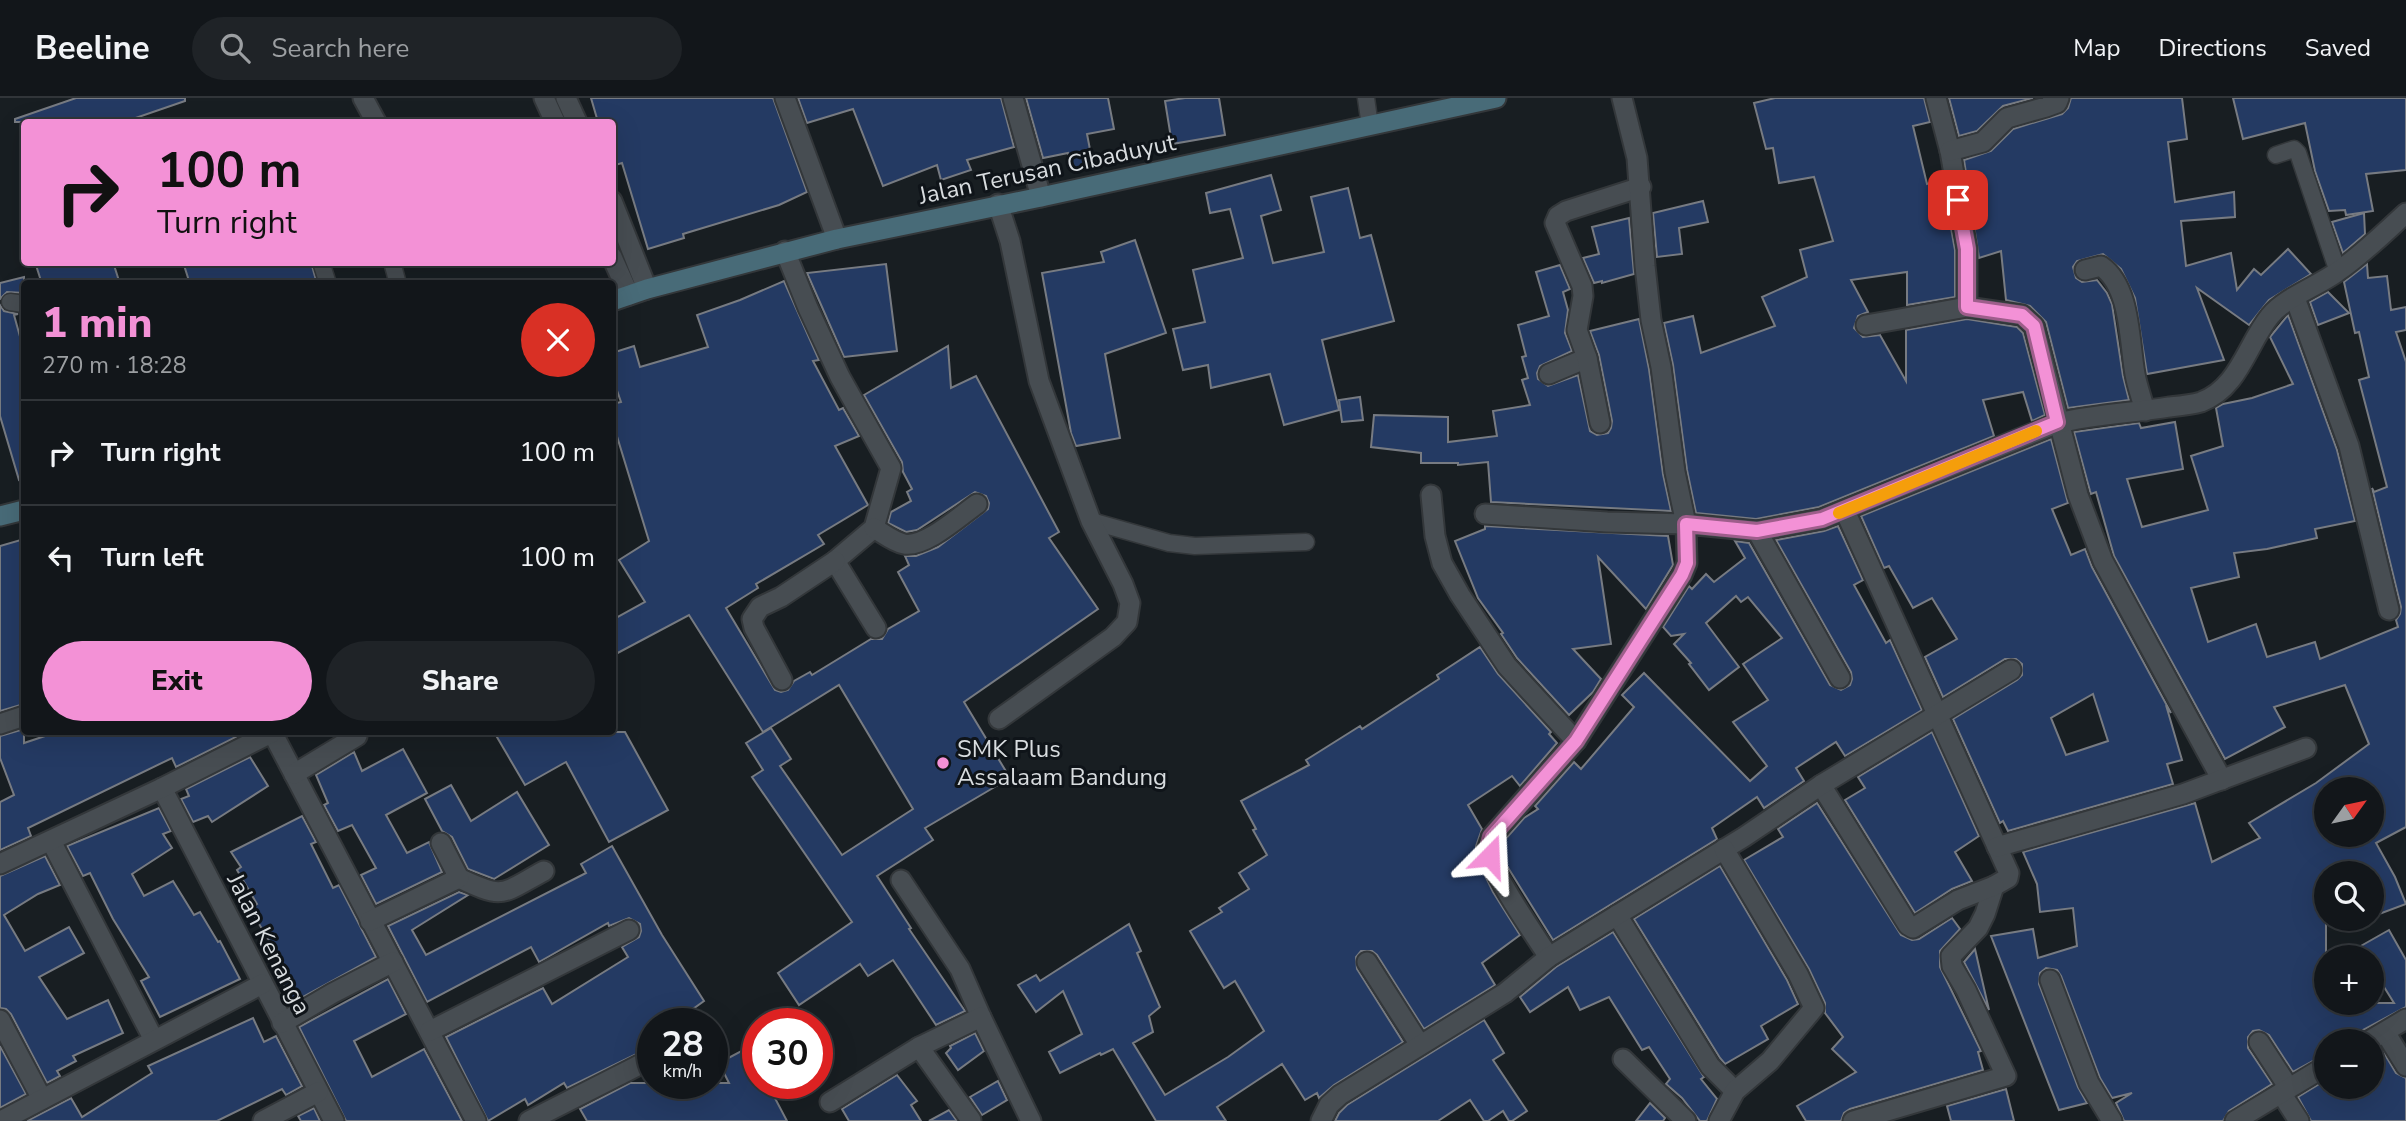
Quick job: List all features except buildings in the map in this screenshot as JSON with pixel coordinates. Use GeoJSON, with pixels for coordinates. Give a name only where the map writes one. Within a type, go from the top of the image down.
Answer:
{"type":"FeatureCollection","features":[{"type":"Feature","properties":{"kind":"main road","name":"Jalan Terusan Cibaduyut"},"geometry":{"type":"LineString","coordinates":[[629,295],[836,239],[1496,98]]}},
{"type":"Feature","properties":{"kind":"main road"},"geometry":{"type":"LineString","coordinates":[[0,516],[21,511]]}},
{"type":"Feature","properties":{"kind":"street"},"geometry":{"type":"LineString","coordinates":[[363,98],[374,119]]}},
{"type":"Feature","properties":{"kind":"street"},"geometry":{"type":"LineString","coordinates":[[544,98],[554,119]]}},
{"type":"Feature","properties":{"kind":"street"},"geometry":{"type":"LineString","coordinates":[[566,98],[576,119]]}},
{"type":"Feature","properties":{"kind":"street"},"geometry":{"type":"LineString","coordinates":[[785,98],[836,239]]}},
{"type":"Feature","properties":{"kind":"street"},"geometry":{"type":"LineString","coordinates":[[1013,98],[1041,197]]}},
{"type":"Feature","properties":{"kind":"street"},"geometry":{"type":"LineString","coordinates":[[1549,957],[1502,882],[1488,848],[1491,837],[1576,741],[1682,575],[1687,563],[1686,524],[1675,472],[1644,266],[1641,187],[1637,158],[1622,98]]}},
{"type":"Feature","properties":{"kind":"street"},"geometry":{"type":"LineString","coordinates":[[1936,98],[1950,151],[1967,249],[1967,307]]}},
{"type":"Feature","properties":{"kind":"street"},"geometry":{"type":"LineString","coordinates":[[1950,151],[1983,142],[2007,118],[2057,103],[2059,98]]}},
{"type":"Feature","properties":{"kind":"street"},"geometry":{"type":"LineString","coordinates":[[1600,423],[1587,358],[1577,330],[1583,296],[1582,286],[1555,223],[1558,216],[1566,211],[1641,187]]}},
{"type":"Feature","properties":{"kind":"street"},"geometry":{"type":"LineString","coordinates":[[998,204],[1010,242],[1039,381],[1091,521],[1124,584],[1130,603],[1127,622],[1113,637],[999,719]]}},
{"type":"Feature","properties":{"kind":"street"},"geometry":{"type":"LineString","coordinates":[[1485,514],[1686,524],[1757,531],[1822,519],[1845,511],[2057,422],[2090,415],[2145,411],[2200,402],[2215,394],[2244,362],[2270,316],[2338,272],[2406,213]]}},
{"type":"Feature","properties":{"kind":"street"},"geometry":{"type":"LineString","coordinates":[[616,219],[629,295]]}},
{"type":"Feature","properties":{"kind":"street"},"geometry":{"type":"LineString","coordinates":[[782,680],[754,628],[752,619],[760,607],[781,597],[835,561],[874,528],[891,468],[840,377],[785,251]]}},
{"type":"Feature","properties":{"kind":"street"},"geometry":{"type":"LineString","coordinates":[[616,266],[629,295]]}},
{"type":"Feature","properties":{"kind":"street"},"geometry":{"type":"LineString","coordinates":[[2085,270],[2101,266],[2110,272],[2126,307],[2135,376],[2145,411]]}},
{"type":"Feature","properties":{"kind":"street"},"geometry":{"type":"LineString","coordinates":[[2295,298],[2349,446],[2389,610]]}},
{"type":"Feature","properties":{"kind":"street"},"geometry":{"type":"LineString","coordinates":[[1866,325],[1967,307],[2022,315],[2034,326],[2078,495],[2103,561],[2222,780]]}},
{"type":"Feature","properties":{"kind":"street"},"geometry":{"type":"LineString","coordinates":[[1549,374],[1587,358]]}},
{"type":"Feature","properties":{"kind":"street"},"geometry":{"type":"LineString","coordinates":[[1431,495],[1435,536],[1442,563],[1460,595],[1507,666],[1576,741]]}},
{"type":"Feature","properties":{"kind":"street"},"geometry":{"type":"LineString","coordinates":[[874,528],[898,542],[908,545],[918,543],[977,504]]}},
{"type":"Feature","properties":{"kind":"street"},"geometry":{"type":"LineString","coordinates":[[1821,785],[1908,925],[1913,928],[1958,900],[2008,878],[2010,873],[1845,511]]}},
{"type":"Feature","properties":{"kind":"street"},"geometry":{"type":"LineString","coordinates":[[1757,531],[1840,678]]}},
{"type":"Feature","properties":{"kind":"street"},"geometry":{"type":"LineString","coordinates":[[835,561],[876,628]]}},
{"type":"Feature","properties":{"kind":"street"},"geometry":{"type":"LineString","coordinates":[[1321,1121],[1329,1105],[1340,1095],[1505,993],[1549,957],[1724,849],[1821,785],[2011,670]]}},
{"type":"Feature","properties":{"kind":"street"},"geometry":{"type":"LineString","coordinates":[[0,724],[21,717]]}},
{"type":"Feature","properties":{"kind":"street"},"geometry":{"type":"LineString","coordinates":[[0,864],[163,788],[267,735]]}},
{"type":"Feature","properties":{"kind":"street"},"geometry":{"type":"LineString","coordinates":[[274,735],[476,1121]]}},
{"type":"Feature","properties":{"kind":"street"},"geometry":{"type":"LineString","coordinates":[[294,774],[357,736]]}},
{"type":"Feature","properties":{"kind":"street"},"geometry":{"type":"LineString","coordinates":[[1997,846],[2183,794],[2305,748]]}},
{"type":"Feature","properties":{"kind":"street","name":"Jalan Kenanga"},"geometry":{"type":"LineString","coordinates":[[163,788],[334,1121]]}},
{"type":"Feature","properties":{"kind":"street"},"geometry":{"type":"LineString","coordinates":[[51,841],[154,1040]]}},
{"type":"Feature","properties":{"kind":"street"},"geometry":{"type":"LineString","coordinates":[[441,843],[459,878],[495,893],[507,891],[544,871]]}},
{"type":"Feature","properties":{"kind":"street"},"geometry":{"type":"LineString","coordinates":[[1719,1121],[1735,1091],[1770,1061],[1814,1008],[1798,974],[1724,849]]}},
{"type":"Feature","properties":{"kind":"street"},"geometry":{"type":"LineString","coordinates":[[370,921],[459,878]]}},
{"type":"Feature","properties":{"kind":"street"},"geometry":{"type":"LineString","coordinates":[[901,880],[960,969],[1031,1121]]}},
{"type":"Feature","properties":{"kind":"street"},"geometry":{"type":"LineString","coordinates":[[1853,1121],[2006,1076],[1952,966],[1951,956],[1978,928],[1986,914],[1994,886]]}},
{"type":"Feature","properties":{"kind":"street"},"geometry":{"type":"LineString","coordinates":[[1617,915],[1710,1066],[1735,1091]]}},
{"type":"Feature","properties":{"kind":"street"},"geometry":{"type":"LineString","coordinates":[[430,1031],[629,930]]}},
{"type":"Feature","properties":{"kind":"street"},"geometry":{"type":"LineString","coordinates":[[282,1023],[393,962]]}},
{"type":"Feature","properties":{"kind":"street"},"geometry":{"type":"LineString","coordinates":[[1367,962],[1420,1045]]}},
{"type":"Feature","properties":{"kind":"street"},"geometry":{"type":"LineString","coordinates":[[2050,980],[2089,1083],[2112,1121]]}},
{"type":"Feature","properties":{"kind":"street"},"geometry":{"type":"LineString","coordinates":[[1,1121],[262,984]]}},
{"type":"Feature","properties":{"kind":"street"},"geometry":{"type":"LineString","coordinates":[[830,1102],[919,1047],[981,1017]]}},
{"type":"Feature","properties":{"kind":"street"},"geometry":{"type":"LineString","coordinates":[[2384,1032],[2406,1019]]}},
{"type":"Feature","properties":{"kind":"street"},"geometry":{"type":"LineString","coordinates":[[0,1020],[42,1099]]}},
{"type":"Feature","properties":{"kind":"street"},"geometry":{"type":"LineString","coordinates":[[2259,1042],[2299,1121]]}},
{"type":"Feature","properties":{"kind":"street"},"geometry":{"type":"LineString","coordinates":[[2384,1043],[2406,1066]]}},
{"type":"Feature","properties":{"kind":"street"},"geometry":{"type":"LineString","coordinates":[[919,1047],[971,1121]]}},
{"type":"Feature","properties":{"kind":"street"},"geometry":{"type":"LineString","coordinates":[[1623,1059],[1686,1121]]}},
{"type":"Feature","properties":{"kind":"street"},"geometry":{"type":"LineString","coordinates":[[529,1121],[637,1066]]}},
{"type":"Feature","properties":{"kind":"street"},"geometry":{"type":"LineString","coordinates":[[2235,1121],[2314,1073]]}},
{"type":"Feature","properties":{"kind":"street"},"geometry":{"type":"LineString","coordinates":[[263,1121],[318,1092]]}},
{"type":"Feature","properties":{"kind":"lane"},"geometry":{"type":"LineString","coordinates":[[1366,98],[1370,126]]}},
{"type":"Feature","properties":{"kind":"lane"},"geometry":{"type":"LineString","coordinates":[[2276,155],[2294,149],[2298,153],[2338,272]]}},
{"type":"Feature","properties":{"kind":"lane"},"geometry":{"type":"LineString","coordinates":[[1091,521],[1169,543],[1195,546],[1306,542]]}},
{"type":"Feature","properties":{"kind":"slow traffic"},"geometry":{"type":"LineString","coordinates":[[1839,513],[2036,431]]}},
{"type":"Feature","properties":{"kind":"place","name":"SMK Plus Assalaam Bandung"},"geometry":{"type":"Point","coordinates":[943,763]}},
{"type":"Feature","properties":{"kind":"route"},"geometry":{"type":"LineString","coordinates":[[1490,856],[1488,848],[1491,837],[1576,741],[1682,575],[1687,563],[1686,524],[1757,531],[1822,519],[2057,422],[2034,326],[2022,315],[1967,307],[1967,249],[1958,200]]}}]}
